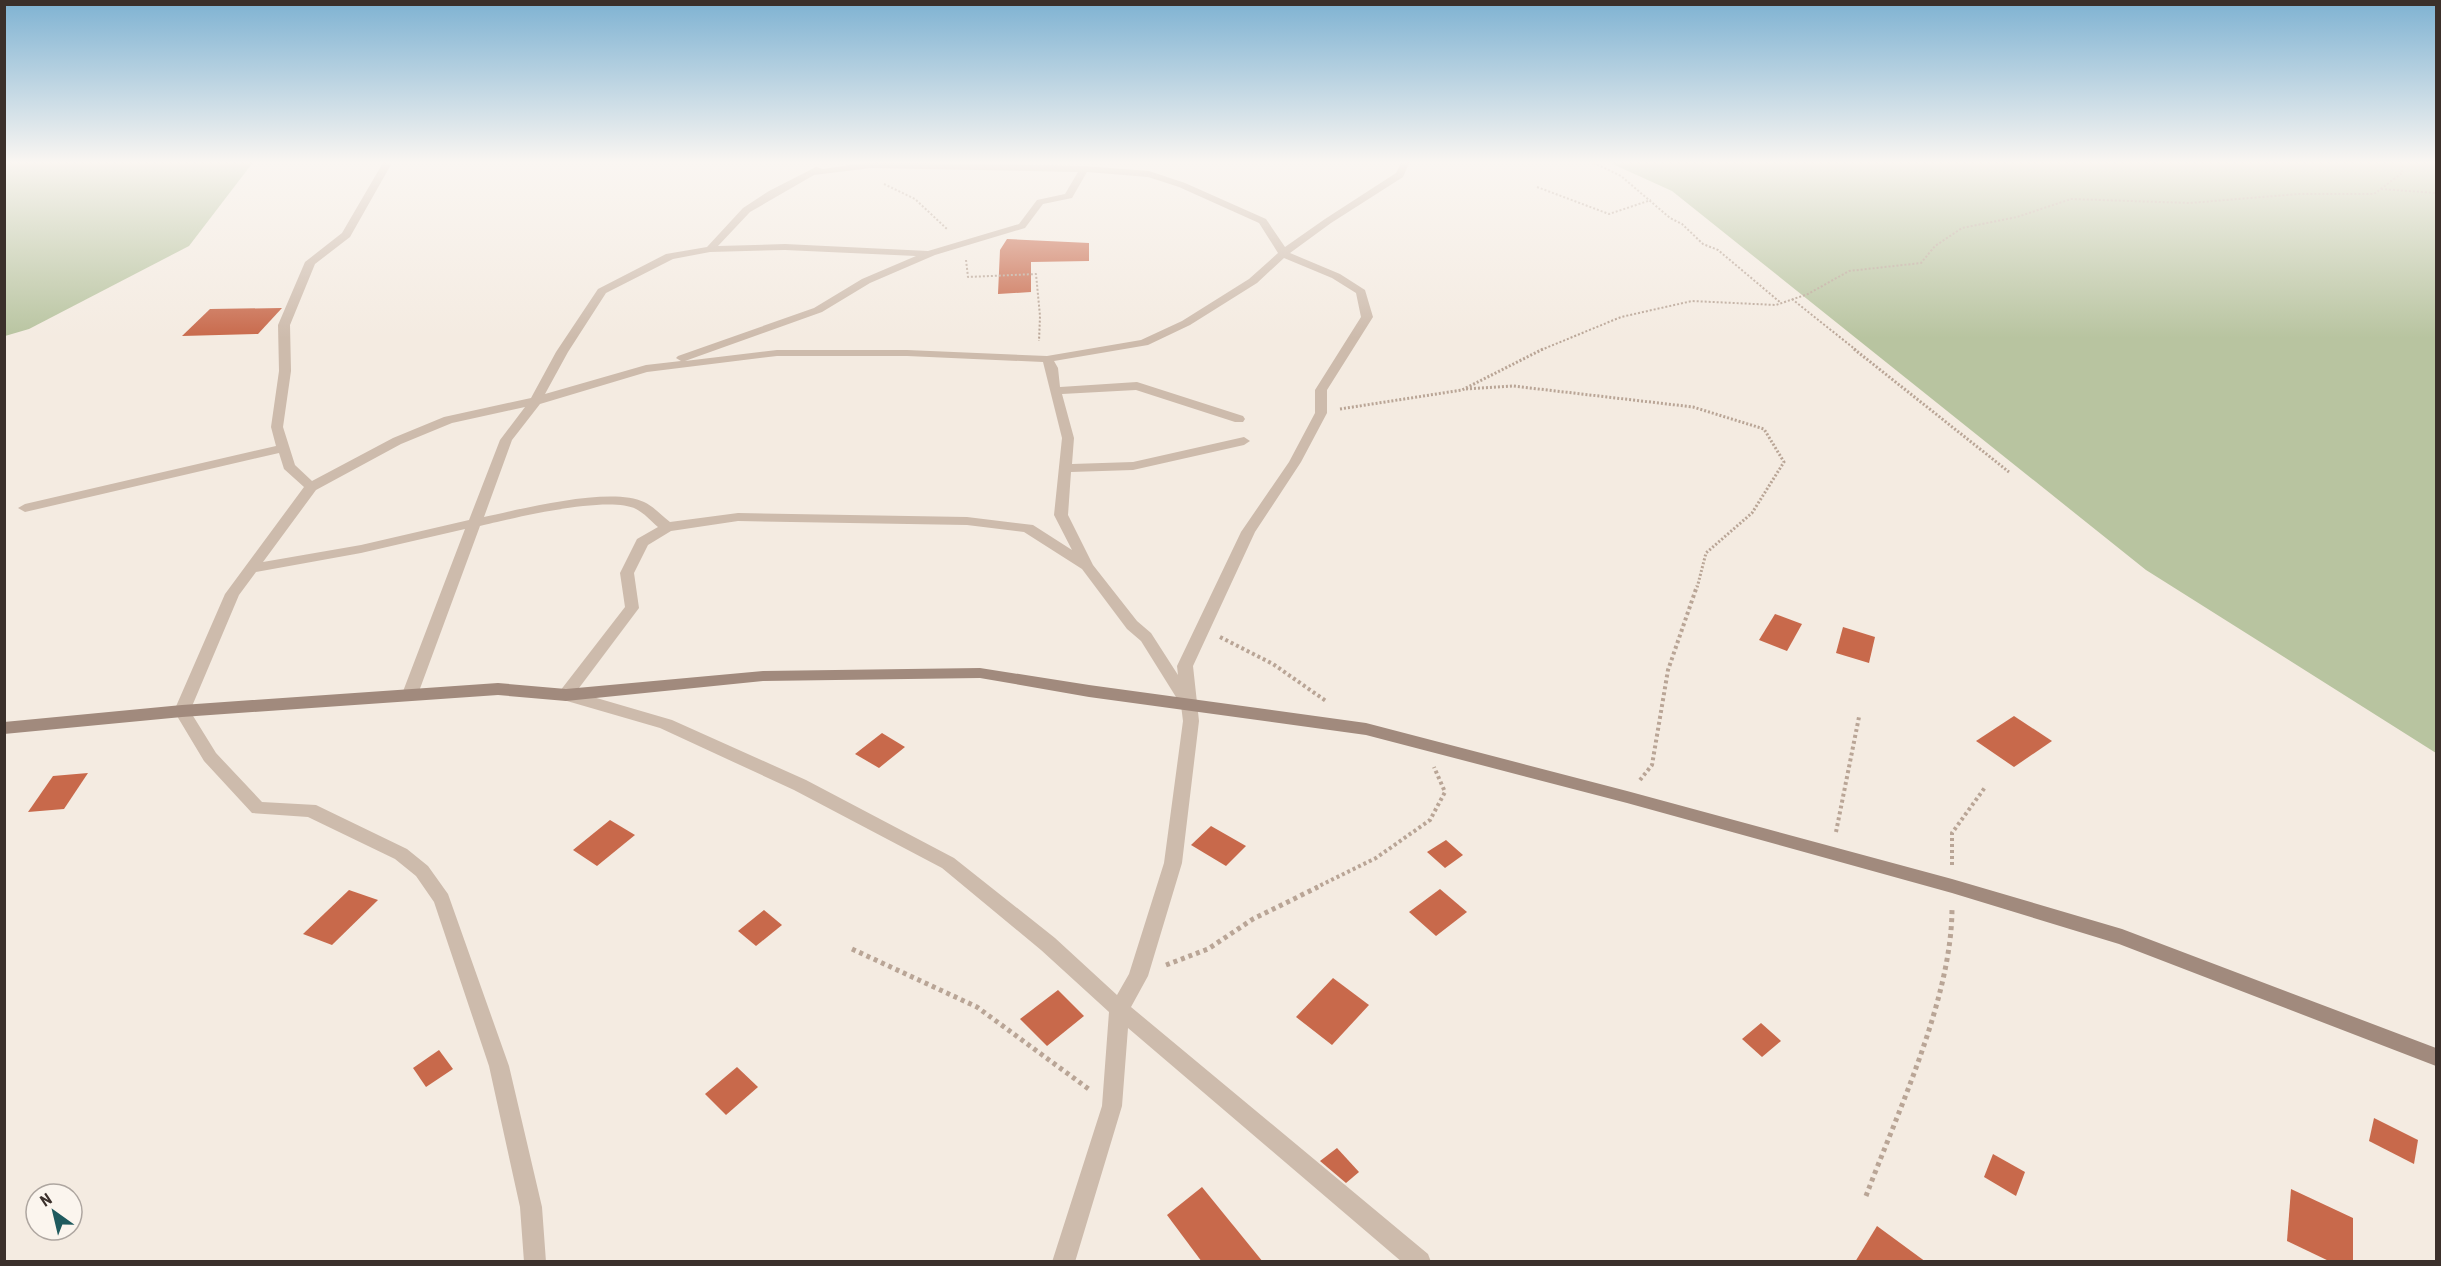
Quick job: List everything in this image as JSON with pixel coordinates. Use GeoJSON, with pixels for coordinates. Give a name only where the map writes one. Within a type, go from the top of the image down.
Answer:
{"type":"FeatureCollection","features":[{"type":"Feature","properties":{"kind":"street"},"geometry":{"type":"LineString","coordinates":[[311,487],[289,466],[277,427],[285,371],[284,325],[310,262],[346,235],[354,220]]}},
{"type":"Feature","properties":{"kind":"street"},"geometry":{"type":"LineString","coordinates":[[710,249],[733,220]]}},
{"type":"Feature","properties":{"kind":"street"},"geometry":{"type":"LineString","coordinates":[[182,711],[232,594],[311,487],[397,441],[448,420],[536,401],[722,345],[818,310],[866,280],[931,254],[1022,226],[1026,220]]}},
{"type":"Feature","properties":{"kind":"street"},"geometry":{"type":"LineString","coordinates":[[1063,1262],[1113,1106],[1119,1009],[1138,976],[1173,863],[1191,721],[1185,666],[1248,532],[1295,462],[1321,412],[1321,390],[1367,317],[1360,292],[1336,276],[1285,255],[1261,220]]}},
{"type":"Feature","properties":{"kind":"street"},"geometry":{"type":"LineString","coordinates":[[646,369],[777,353],[907,353],[1047,359],[1144,344],[1186,323],[1253,281],[1329,220]]}},
{"type":"Feature","properties":{"kind":"street"},"geometry":{"type":"LineString","coordinates":[[410,694],[506,440],[536,401],[562,352],[602,291],[670,256],[710,249],[784,247],[931,254]]}},
{"type":"Feature","properties":{"kind":"street"},"geometry":{"type":"LineString","coordinates":[[1047,359],[1052,368],[1055,391],[1068,438],[1061,515],[1087,566],[1132,625],[1146,637],[1189,703]]}},
{"type":"Feature","properties":{"kind":"street"},"geometry":{"type":"LineString","coordinates":[[1055,391],[1107,386],[1137,386],[1239,419]]}},
{"type":"Feature","properties":{"kind":"street"},"geometry":{"type":"LineString","coordinates":[[1067,468],[1133,466],[1244,441]]}},
{"type":"Feature","properties":{"kind":"street"},"geometry":{"type":"LineString","coordinates":[[25,508],[282,448]]}},
{"type":"Feature","properties":{"kind":"street"},"geometry":{"type":"LineString","coordinates":[[253,568],[472,526],[528,511],[608,500],[640,505],[667,527]]}},
{"type":"Feature","properties":{"kind":"street"},"geometry":{"type":"LineString","coordinates":[[566,695],[632,608],[627,573],[642,542],[667,527],[738,517],[967,521],[1028,528],[1087,566]]}},
{"type":"Feature","properties":{"kind":"street"},"geometry":{"type":"LineString","coordinates":[[4,728],[182,711],[498,689],[566,695],[764,676],[980,673],[1089,691],[1366,729],[1627,797],[1845,855],[2122,937],[2436,1057]]}},
{"type":"Feature","properties":{"kind":"street"},"geometry":{"type":"LineString","coordinates":[[566,695],[666,724],[800,784],[948,864],[1048,944],[1119,1009],[1420,1262]]}},
{"type":"Feature","properties":{"kind":"street"},"geometry":{"type":"LineString","coordinates":[[182,711],[210,757],[258,808],[310,810],[401,854],[422,871],[441,899],[499,1066],[531,1207],[535,1262]]}},
{"type":"Feature","properties":{"kind":"path"},"geometry":{"type":"LineString","coordinates":[[1674,220],[1682,224],[1703,244],[1718,250],[1782,303]]}},
{"type":"Feature","properties":{"kind":"path"},"geometry":{"type":"LineString","coordinates":[[1462,390],[1498,374],[1548,346],[1621,317],[1692,301],[1782,303],[1849,271],[1921,263],[1935,246],[1962,228],[2002,220]]}},
{"type":"Feature","properties":{"kind":"path"},"geometry":{"type":"LineString","coordinates":[[1792,299],[2009,472]]}},
{"type":"Feature","properties":{"kind":"path"},"geometry":{"type":"LineString","coordinates":[[1321,412],[1462,390],[1512,387],[1693,407],[1764,429],[1784,462],[1752,513],[1706,553],[1692,605],[1668,670],[1652,765],[1627,797]]}},
{"type":"Feature","properties":{"kind":"path"},"geometry":{"type":"LineString","coordinates":[[1204,629],[1273,664],[1329,703]]}},
{"type":"Feature","properties":{"kind":"path"},"geometry":{"type":"LineString","coordinates":[[1845,855],[1836,833],[1859,717]]}},
{"type":"Feature","properties":{"kind":"path"},"geometry":{"type":"LineString","coordinates":[[1138,976],[1208,949],[1253,919],[1376,858],[1430,820],[1445,792],[1427,745]]}},
{"type":"Feature","properties":{"kind":"path"},"geometry":{"type":"LineString","coordinates":[[1866,1196],[1934,1014],[1952,932],[1952,833],[1986,786]]}},
{"type":"Feature","properties":{"kind":"path"},"geometry":{"type":"LineString","coordinates":[[852,949],[913,975],[977,1007],[1113,1106]]}},
{"type":"Feature","properties":{"kind":"green space"},"geometry":{"type":"Polygon","coordinates":[[[5,220],[209,220],[189,246],[29,329],[5,336],[5,220]]]}},
{"type":"Feature","properties":{"kind":"green space"},"geometry":{"type":"Polygon","coordinates":[[[1708,220],[2436,220],[2436,753],[2146,570],[1708,220]]]}},
{"type":"Feature","properties":{"kind":"building"},"geometry":{"type":"Polygon","coordinates":[[[1007,239],[1089,243],[1089,261],[1031,262],[1031,292],[998,294],[1000,250],[1007,239]]]}},
{"type":"Feature","properties":{"kind":"building"},"geometry":{"type":"Polygon","coordinates":[[[282,308],[258,334],[182,336],[210,309],[282,308]]]}},
{"type":"Feature","properties":{"kind":"building"},"geometry":{"type":"Polygon","coordinates":[[[1775,614],[1802,624],[1787,651],[1759,640],[1775,614]]]}},
{"type":"Feature","properties":{"kind":"building"},"geometry":{"type":"Polygon","coordinates":[[[1843,627],[1875,637],[1869,663],[1836,653],[1843,627]]]}},
{"type":"Feature","properties":{"kind":"building"},"geometry":{"type":"Polygon","coordinates":[[[2014,716],[2052,741],[2014,767],[1976,741],[2014,716]]]}},
{"type":"Feature","properties":{"kind":"building"},"geometry":{"type":"Polygon","coordinates":[[[882,733],[905,747],[879,768],[855,754],[882,733]]]}},
{"type":"Feature","properties":{"kind":"building"},"geometry":{"type":"Polygon","coordinates":[[[88,773],[64,809],[28,812],[53,776],[88,773]]]}},
{"type":"Feature","properties":{"kind":"building"},"geometry":{"type":"Polygon","coordinates":[[[610,820],[635,835],[597,866],[573,850],[610,820]]]}},
{"type":"Feature","properties":{"kind":"building"},"geometry":{"type":"Polygon","coordinates":[[[1211,826],[1246,846],[1226,866],[1191,845],[1211,826]]]}},
{"type":"Feature","properties":{"kind":"building"},"geometry":{"type":"Polygon","coordinates":[[[1446,840],[1463,855],[1445,868],[1427,852],[1446,840]]]}},
{"type":"Feature","properties":{"kind":"building"},"geometry":{"type":"Polygon","coordinates":[[[1440,889],[1467,912],[1436,936],[1409,912],[1440,889]]]}},
{"type":"Feature","properties":{"kind":"building"},"geometry":{"type":"Polygon","coordinates":[[[349,890],[378,900],[332,945],[303,934],[349,890]]]}},
{"type":"Feature","properties":{"kind":"building"},"geometry":{"type":"Polygon","coordinates":[[[764,910],[782,925],[756,946],[738,931],[764,910]]]}},
{"type":"Feature","properties":{"kind":"building"},"geometry":{"type":"Polygon","coordinates":[[[1333,978],[1369,1005],[1332,1045],[1296,1017],[1333,978]]]}},
{"type":"Feature","properties":{"kind":"building"},"geometry":{"type":"Polygon","coordinates":[[[1058,990],[1084,1016],[1047,1046],[1020,1019],[1058,990]]]}},
{"type":"Feature","properties":{"kind":"building"},"geometry":{"type":"Polygon","coordinates":[[[1761,1023],[1781,1041],[1762,1057],[1742,1039],[1761,1023]]]}},
{"type":"Feature","properties":{"kind":"building"},"geometry":{"type":"Polygon","coordinates":[[[439,1050],[453,1069],[426,1087],[413,1068],[439,1050]]]}},
{"type":"Feature","properties":{"kind":"building"},"geometry":{"type":"Polygon","coordinates":[[[737,1067],[758,1087],[726,1115],[705,1094],[737,1067]]]}},
{"type":"Feature","properties":{"kind":"building"},"geometry":{"type":"Polygon","coordinates":[[[2374,1118],[2418,1140],[2414,1164],[2369,1141],[2374,1118]]]}},
{"type":"Feature","properties":{"kind":"building"},"geometry":{"type":"Polygon","coordinates":[[[1337,1148],[1359,1172],[1346,1183],[1320,1161],[1337,1148]]]}},
{"type":"Feature","properties":{"kind":"building"},"geometry":{"type":"Polygon","coordinates":[[[1993,1154],[2025,1172],[2016,1196],[1984,1177],[1993,1154]]]}},
{"type":"Feature","properties":{"kind":"building"},"geometry":{"type":"Polygon","coordinates":[[[1202,1187],[1263,1262],[1202,1262],[1167,1215],[1202,1187]]]}},
{"type":"Feature","properties":{"kind":"building"},"geometry":{"type":"Polygon","coordinates":[[[2291,1189],[2353,1218],[2353,1262],[2331,1262],[2287,1241],[2291,1189]]]}},
{"type":"Feature","properties":{"kind":"building"},"geometry":{"type":"Polygon","coordinates":[[[1877,1226],[1926,1262],[1855,1262],[1877,1226]]]}}]}
